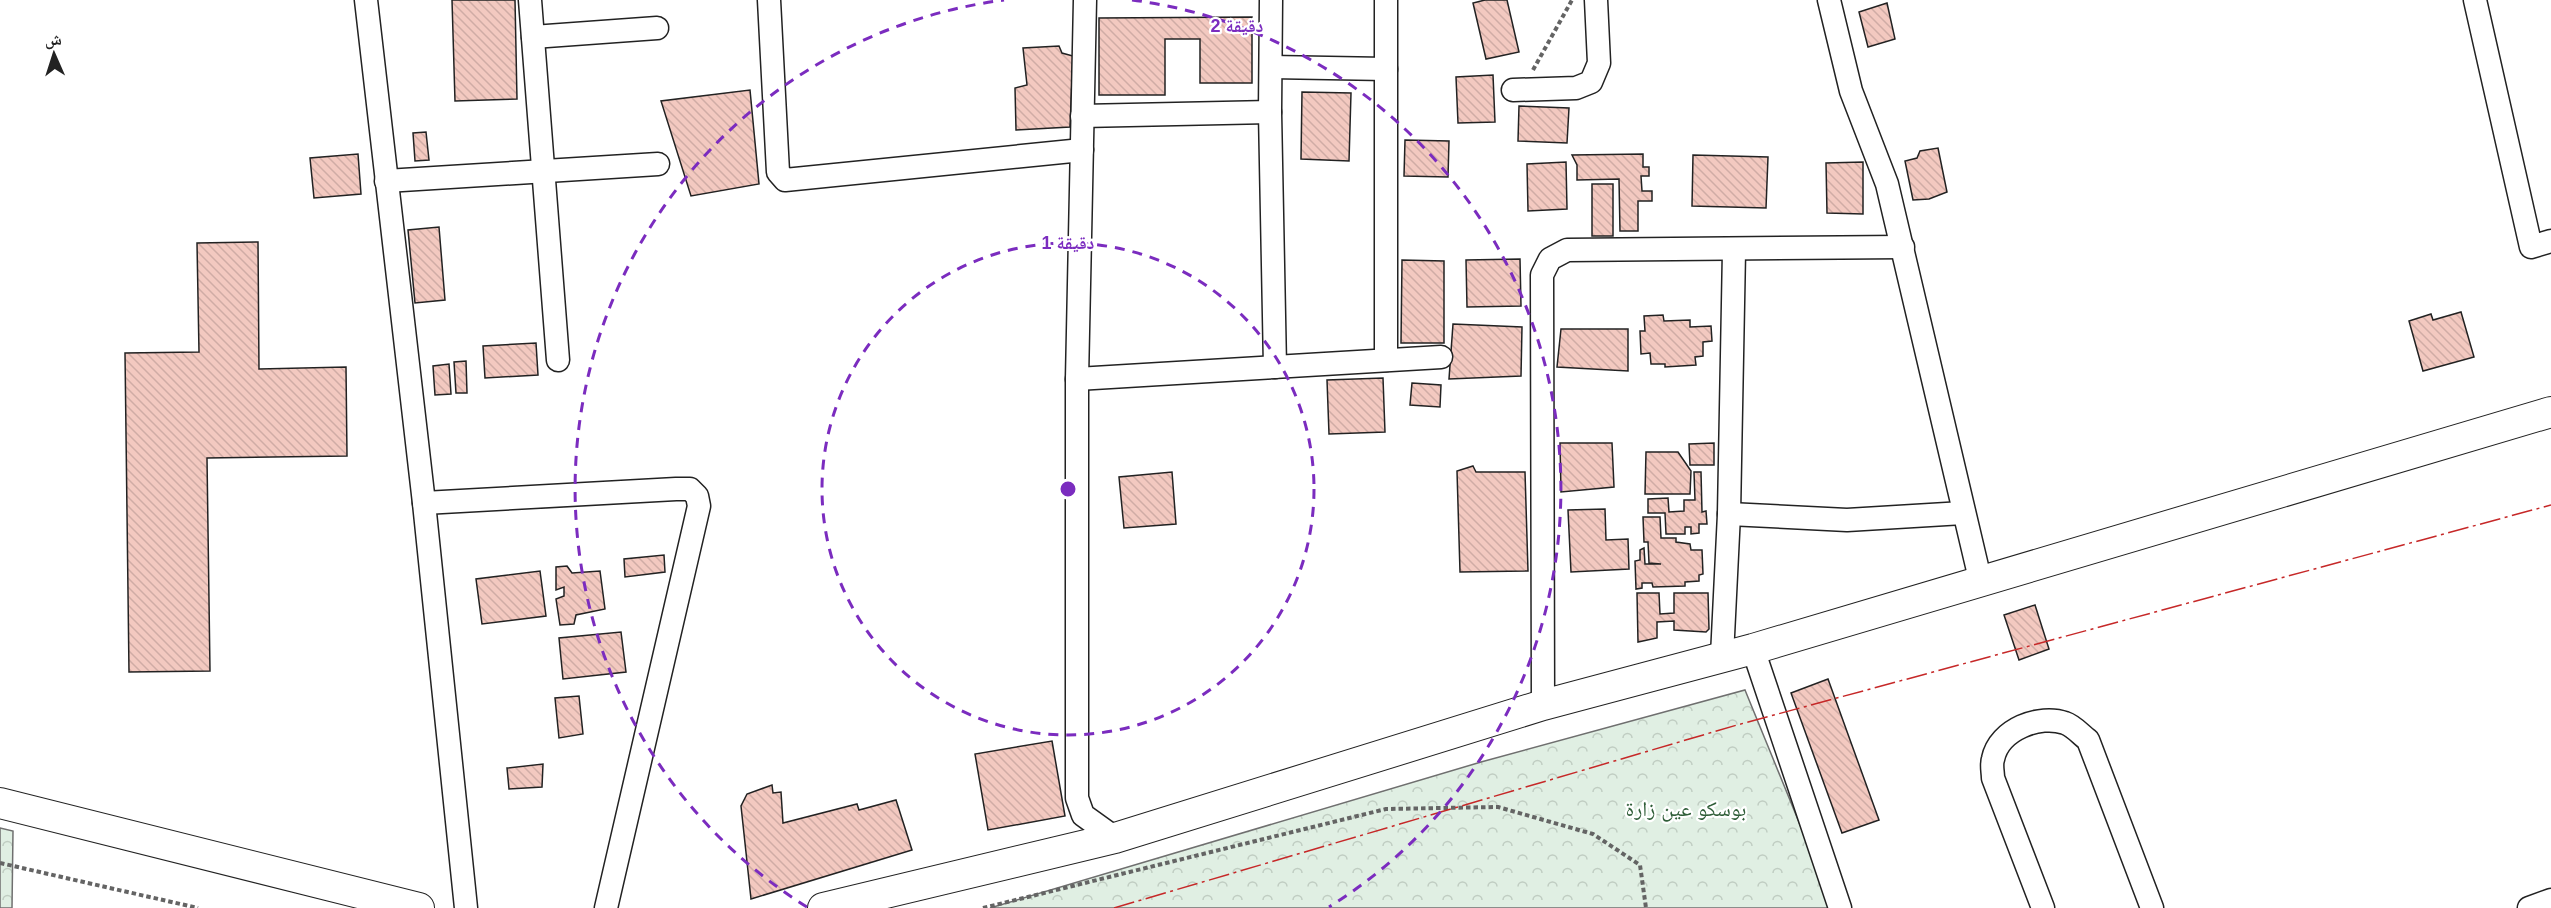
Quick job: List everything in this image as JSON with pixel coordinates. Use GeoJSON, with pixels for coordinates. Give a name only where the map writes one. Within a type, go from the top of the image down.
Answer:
{"type":"FeatureCollection","features":[{"type":"Feature","properties":{"kind":"main road"},"geometry":{"type":"LineString","coordinates":[[822,908],[1115,838],[1543,705],[1753,648],[2551,412]]}},
{"type":"Feature","properties":{"kind":"main road"},"geometry":{"type":"LineString","coordinates":[[0,803],[419,908]]}},
{"type":"Feature","properties":{"kind":"street"},"geometry":{"type":"LineString","coordinates":[[366,0],[424,503],[466,908]]}},
{"type":"Feature","properties":{"kind":"street"},"geometry":{"type":"LineString","coordinates":[[530,0],[558,360]]}},
{"type":"Feature","properties":{"kind":"street"},"geometry":{"type":"LineString","coordinates":[[769,0],[778,172],[785,180],[1082,150]]}},
{"type":"Feature","properties":{"kind":"street"},"geometry":{"type":"LineString","coordinates":[[1085,0],[1077,379],[1077,798],[1083,815],[1115,838]]}},
{"type":"Feature","properties":{"kind":"street"},"geometry":{"type":"LineString","coordinates":[[1271,0],[1270,112],[1275,367]]}},
{"type":"Feature","properties":{"kind":"street"},"geometry":{"type":"LineString","coordinates":[[1386,0],[1386,360]]}},
{"type":"Feature","properties":{"kind":"street"},"geometry":{"type":"LineString","coordinates":[[1518,90],[1576,88],[1587,86],[1594,78],[1599,63],[1596,0]]}},
{"type":"Feature","properties":{"kind":"street"},"geometry":{"type":"LineString","coordinates":[[1829,0],[1851,92],[1887,184],[1904,247],[1963,513],[1980,579]]}},
{"type":"Feature","properties":{"kind":"street"},"geometry":{"type":"LineString","coordinates":[[2475,0],[2531,247],[2551,242]]}},
{"type":"Feature","properties":{"kind":"street"},"geometry":{"type":"LineString","coordinates":[[533,37],[657,28]]}},
{"type":"Feature","properties":{"kind":"street"},"geometry":{"type":"LineString","coordinates":[[1271,67],[1386,69]]}},
{"type":"Feature","properties":{"kind":"street"},"geometry":{"type":"LineString","coordinates":[[1082,116],[1270,112]]}},
{"type":"Feature","properties":{"kind":"street"},"geometry":{"type":"LineString","coordinates":[[386,180],[658,164]]}},
{"type":"Feature","properties":{"kind":"street"},"geometry":{"type":"LineString","coordinates":[[1543,705],[1542,275],[1550,259],[1567,250],[1904,247]]}},
{"type":"Feature","properties":{"kind":"street"},"geometry":{"type":"LineString","coordinates":[[1722,656],[1729,514],[1734,250]]}},
{"type":"Feature","properties":{"kind":"street"},"geometry":{"type":"LineString","coordinates":[[1077,379],[1441,357]]}},
{"type":"Feature","properties":{"kind":"street"},"geometry":{"type":"LineString","coordinates":[[424,503],[676,489],[690,489],[697,496],[699,506],[606,908]]}},
{"type":"Feature","properties":{"kind":"street"},"geometry":{"type":"LineString","coordinates":[[1729,514],[1847,520],[1963,513]]}},
{"type":"Feature","properties":{"kind":"street"},"geometry":{"type":"LineString","coordinates":[[1753,648],[1840,908]]}},
{"type":"Feature","properties":{"kind":"street"},"geometry":{"type":"LineString","coordinates":[[2043,908],[1993,778],[1993,757],[2002,742],[2022,724],[2053,720],[2069,724],[2088,740],[2152,908]]}},
{"type":"Feature","properties":{"kind":"street"},"geometry":{"type":"LineString","coordinates":[[2529,908],[2551,900]]}},
{"type":"Feature","properties":{"kind":"path"},"geometry":{"type":"LineString","coordinates":[[1518,90],[1572,0]]}},
{"type":"Feature","properties":{"kind":"path"},"geometry":{"type":"LineString","coordinates":[[983,908],[1386,809],[1498,807],[1593,834],[1640,865],[1646,908]]}},
{"type":"Feature","properties":{"kind":"path"},"geometry":{"type":"LineString","coordinates":[[0,863],[198,908]]}},
{"type":"Feature","properties":{"kind":"green space","name":"بوسكو عين زارة"},"geometry":{"type":"Polygon","coordinates":[[[1745,690],[1834,908],[990,908],[1481,762],[1745,690]]]}},
{"type":"Feature","properties":{"kind":"green space"},"geometry":{"type":"Polygon","coordinates":[[[0,828],[13,831],[12,908],[0,908],[0,828]]]}},
{"type":"Feature","properties":{"kind":"building"},"geometry":{"type":"Polygon","coordinates":[[[452,0],[515,0],[517,99],[455,101],[452,0]]]}},
{"type":"Feature","properties":{"kind":"building"},"geometry":{"type":"Polygon","coordinates":[[[1485,0],[1507,0],[1519,52],[1486,59],[1473,3],[1485,0]]]}},
{"type":"Feature","properties":{"kind":"building"},"geometry":{"type":"Polygon","coordinates":[[[1887,3],[1895,39],[1868,47],[1859,12],[1887,3]]]}},
{"type":"Feature","properties":{"kind":"building"},"geometry":{"type":"Polygon","coordinates":[[[1252,17],[1252,83],[1200,83],[1200,39],[1165,39],[1165,95],[1099,95],[1099,18],[1252,17]]]}},
{"type":"Feature","properties":{"kind":"building"},"geometry":{"type":"Polygon","coordinates":[[[1059,46],[1062,53],[1073,56],[1070,127],[1016,130],[1015,88],[1027,85],[1023,48],[1059,46]]]}},
{"type":"Feature","properties":{"kind":"building"},"geometry":{"type":"Polygon","coordinates":[[[1493,75],[1495,122],[1458,123],[1456,77],[1493,75]]]}},
{"type":"Feature","properties":{"kind":"building"},"geometry":{"type":"Polygon","coordinates":[[[750,90],[759,184],[691,196],[661,101],[750,90]]]}},
{"type":"Feature","properties":{"kind":"building"},"geometry":{"type":"Polygon","coordinates":[[[1302,92],[1351,93],[1349,161],[1301,159],[1302,92]]]}},
{"type":"Feature","properties":{"kind":"building"},"geometry":{"type":"Polygon","coordinates":[[[1519,106],[1569,108],[1567,143],[1518,141],[1519,106]]]}},
{"type":"Feature","properties":{"kind":"building"},"geometry":{"type":"Polygon","coordinates":[[[426,132],[429,160],[415,161],[413,133],[426,132]]]}},
{"type":"Feature","properties":{"kind":"building"},"geometry":{"type":"Polygon","coordinates":[[[1405,140],[1449,141],[1448,177],[1404,176],[1405,140]]]}},
{"type":"Feature","properties":{"kind":"building"},"geometry":{"type":"Polygon","coordinates":[[[1938,148],[1947,192],[1929,199],[1913,200],[1905,161],[1917,158],[1920,151],[1938,148]]]}},
{"type":"Feature","properties":{"kind":"building"},"geometry":{"type":"Polygon","coordinates":[[[358,154],[361,194],[314,198],[310,158],[358,154]]]}},
{"type":"Feature","properties":{"kind":"building"},"geometry":{"type":"Polygon","coordinates":[[[1643,154],[1643,167],[1649,167],[1649,176],[1641,176],[1642,191],[1652,191],[1652,201],[1638,201],[1638,231],[1620,231],[1619,179],[1577,180],[1577,165],[1572,155],[1643,154]]]}},
{"type":"Feature","properties":{"kind":"building"},"geometry":{"type":"Polygon","coordinates":[[[1693,155],[1768,157],[1766,208],[1692,206],[1693,155]]]}},
{"type":"Feature","properties":{"kind":"building"},"geometry":{"type":"Polygon","coordinates":[[[1566,162],[1567,209],[1528,211],[1527,164],[1566,162]]]}},
{"type":"Feature","properties":{"kind":"building"},"geometry":{"type":"Polygon","coordinates":[[[1863,162],[1863,214],[1827,213],[1826,163],[1863,162]]]}},
{"type":"Feature","properties":{"kind":"building"},"geometry":{"type":"Polygon","coordinates":[[[1592,184],[1613,184],[1613,236],[1592,236],[1592,184]]]}},
{"type":"Feature","properties":{"kind":"building"},"geometry":{"type":"Polygon","coordinates":[[[439,227],[445,300],[415,303],[408,230],[439,227]]]}},
{"type":"Feature","properties":{"kind":"building"},"geometry":{"type":"Polygon","coordinates":[[[258,242],[259,369],[346,367],[347,456],[207,458],[210,671],[129,672],[125,353],[199,352],[197,243],[258,242]]]}},
{"type":"Feature","properties":{"kind":"building"},"geometry":{"type":"Polygon","coordinates":[[[1520,259],[1521,306],[1467,307],[1466,260],[1520,259]]]}},
{"type":"Feature","properties":{"kind":"building"},"geometry":{"type":"Polygon","coordinates":[[[1402,260],[1444,261],[1444,343],[1401,343],[1402,260]]]}},
{"type":"Feature","properties":{"kind":"building"},"geometry":{"type":"Polygon","coordinates":[[[2461,312],[2474,357],[2423,371],[2409,321],[2431,314],[2433,320],[2461,312]]]}},
{"type":"Feature","properties":{"kind":"building"},"geometry":{"type":"Polygon","coordinates":[[[1663,315],[1664,321],[1690,320],[1690,327],[1711,326],[1712,341],[1703,342],[1703,356],[1695,357],[1696,365],[1665,367],[1665,364],[1651,364],[1650,353],[1641,354],[1640,331],[1645,331],[1644,316],[1663,315]]]}},
{"type":"Feature","properties":{"kind":"building"},"geometry":{"type":"Polygon","coordinates":[[[1453,324],[1522,327],[1521,376],[1449,379],[1453,324]]]}},
{"type":"Feature","properties":{"kind":"building"},"geometry":{"type":"Polygon","coordinates":[[[1561,329],[1628,329],[1628,371],[1557,367],[1561,329]]]}},
{"type":"Feature","properties":{"kind":"building"},"geometry":{"type":"Polygon","coordinates":[[[536,343],[538,375],[485,378],[483,346],[536,343]]]}},
{"type":"Feature","properties":{"kind":"building"},"geometry":{"type":"Polygon","coordinates":[[[466,361],[467,393],[456,393],[454,362],[466,361]]]}},
{"type":"Feature","properties":{"kind":"building"},"geometry":{"type":"Polygon","coordinates":[[[449,364],[451,394],[435,395],[433,366],[449,364]]]}},
{"type":"Feature","properties":{"kind":"building"},"geometry":{"type":"Polygon","coordinates":[[[1383,378],[1385,432],[1329,434],[1327,380],[1383,378]]]}},
{"type":"Feature","properties":{"kind":"building"},"geometry":{"type":"Polygon","coordinates":[[[1412,383],[1441,385],[1440,407],[1410,405],[1412,383]]]}},
{"type":"Feature","properties":{"kind":"building"},"geometry":{"type":"Polygon","coordinates":[[[1560,443],[1612,443],[1614,487],[1561,492],[1560,443]]]}},
{"type":"Feature","properties":{"kind":"building"},"geometry":{"type":"Polygon","coordinates":[[[1714,443],[1714,465],[1690,465],[1689,444],[1714,443]]]}},
{"type":"Feature","properties":{"kind":"building"},"geometry":{"type":"Polygon","coordinates":[[[1646,452],[1678,452],[1691,471],[1690,494],[1645,494],[1646,452]]]}},
{"type":"Feature","properties":{"kind":"building"},"geometry":{"type":"Polygon","coordinates":[[[1473,466],[1476,472],[1525,472],[1528,571],[1460,572],[1457,471],[1473,466]]]}},
{"type":"Feature","properties":{"kind":"building"},"geometry":{"type":"Polygon","coordinates":[[[1172,472],[1176,524],[1124,528],[1119,477],[1172,472]]]}},
{"type":"Feature","properties":{"kind":"building"},"geometry":{"type":"Polygon","coordinates":[[[1694,472],[1701,472],[1702,512],[1706,511],[1707,524],[1699,524],[1699,533],[1691,534],[1691,527],[1685,527],[1685,534],[1666,534],[1665,513],[1648,513],[1648,499],[1668,498],[1669,512],[1684,511],[1684,500],[1695,500],[1694,472]]]}},
{"type":"Feature","properties":{"kind":"building"},"geometry":{"type":"Polygon","coordinates":[[[1605,509],[1606,540],[1628,539],[1629,569],[1571,572],[1568,510],[1605,509]]]}},
{"type":"Feature","properties":{"kind":"building"},"geometry":{"type":"Polygon","coordinates":[[[1643,517],[1660,517],[1661,538],[1676,538],[1676,542],[1690,544],[1691,550],[1702,550],[1703,574],[1699,575],[1699,581],[1685,582],[1685,586],[1653,587],[1652,583],[1642,583],[1642,588],[1636,589],[1635,561],[1640,560],[1640,550],[1644,548],[1645,564],[1661,564],[1649,563],[1648,542],[1644,542],[1643,517]]]}},
{"type":"Feature","properties":{"kind":"building"},"geometry":{"type":"Polygon","coordinates":[[[664,555],[665,572],[625,577],[624,559],[664,555]]]}},
{"type":"Feature","properties":{"kind":"building"},"geometry":{"type":"Polygon","coordinates":[[[567,566],[572,573],[600,571],[605,609],[576,615],[574,624],[560,625],[556,599],[564,596],[564,587],[556,590],[556,567],[567,566]]]}},
{"type":"Feature","properties":{"kind":"building"},"geometry":{"type":"Polygon","coordinates":[[[540,571],[546,616],[482,624],[476,579],[540,571]]]}},
{"type":"Feature","properties":{"kind":"building"},"geometry":{"type":"Polygon","coordinates":[[[1637,593],[1659,593],[1660,614],[1674,613],[1674,593],[1708,593],[1709,629],[1706,632],[1674,630],[1674,621],[1657,622],[1657,638],[1638,642],[1637,593]]]}},
{"type":"Feature","properties":{"kind":"building"},"geometry":{"type":"Polygon","coordinates":[[[2035,605],[2049,649],[2019,660],[2004,615],[2035,605]]]}},
{"type":"Feature","properties":{"kind":"building"},"geometry":{"type":"Polygon","coordinates":[[[621,632],[626,672],[563,679],[559,638],[621,632]]]}},
{"type":"Feature","properties":{"kind":"building"},"geometry":{"type":"Polygon","coordinates":[[[1828,679],[1879,820],[1842,833],[1791,693],[1828,679]]]}},
{"type":"Feature","properties":{"kind":"building"},"geometry":{"type":"Polygon","coordinates":[[[579,696],[583,734],[559,738],[555,698],[579,696]]]}},
{"type":"Feature","properties":{"kind":"building"},"geometry":{"type":"Polygon","coordinates":[[[1052,741],[1065,816],[988,830],[975,754],[1052,741]]]}},
{"type":"Feature","properties":{"kind":"building"},"geometry":{"type":"Polygon","coordinates":[[[543,764],[542,787],[509,789],[507,768],[543,764]]]}},
{"type":"Feature","properties":{"kind":"building"},"geometry":{"type":"Polygon","coordinates":[[[772,785],[773,793],[781,792],[783,823],[857,804],[859,810],[896,800],[912,850],[751,899],[741,806],[747,794],[772,785]]]}},
{"type":"Feature","properties":{"kind":"power"},"geometry":{"type":"LineString","coordinates":[[1114,908],[1737,725],[2551,505]]}}]}
